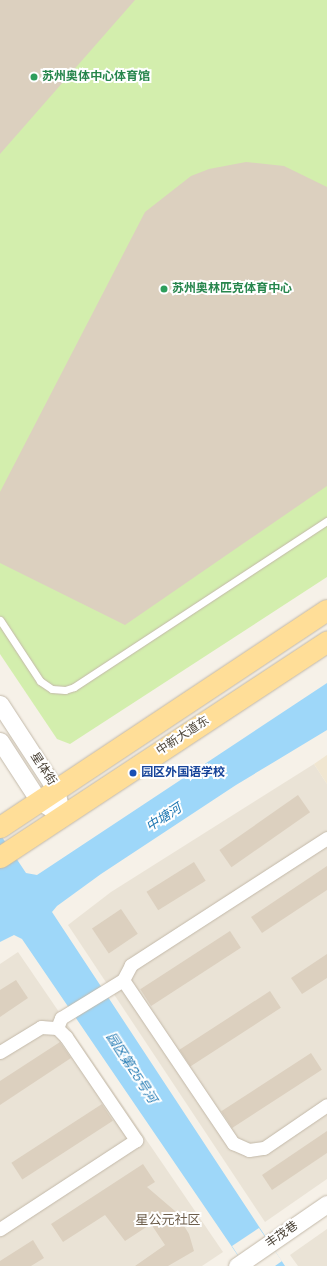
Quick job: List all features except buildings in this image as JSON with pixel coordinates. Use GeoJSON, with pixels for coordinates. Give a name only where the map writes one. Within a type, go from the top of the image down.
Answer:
{"type":"FeatureCollection","features":[{"type":"Feature","properties":{"kind":"main road","name":"中新大道东"},"geometry":{"type":"LineString","coordinates":[[0,827],[327,610]]}},
{"type":"Feature","properties":{"kind":"main road","name":"中新大道东"},"geometry":{"type":"LineString","coordinates":[[7,853],[327,641]]}},
{"type":"Feature","properties":{"kind":"street","name":"星体街"},"geometry":{"type":"LineString","coordinates":[[0,704],[48,795],[62,816]]}},
{"type":"Feature","properties":{"kind":"street","name":"星体街"},"geometry":{"type":"LineString","coordinates":[[0,741],[48,795]]}},
{"type":"Feature","properties":{"kind":"street"},"geometry":{"type":"LineString","coordinates":[[57,1028],[61,1018],[105,989],[123,980],[131,965],[327,838]]}},
{"type":"Feature","properties":{"kind":"street"},"geometry":{"type":"LineString","coordinates":[[123,980],[234,1143],[249,1150],[264,1148],[327,1105]]}},
{"type":"Feature","properties":{"kind":"street"},"geometry":{"type":"LineString","coordinates":[[0,1052],[41,1027],[57,1028],[66,1037],[136,1140],[0,1229]]}},
{"type":"Feature","properties":{"kind":"street","name":"丰茂巷"},"geometry":{"type":"LineString","coordinates":[[240,1264],[327,1204]]}},
{"type":"Feature","properties":{"kind":"lane"},"geometry":{"type":"LineString","coordinates":[[0,620],[40,681],[52,689],[65,690],[74,687],[327,521]]}},
{"type":"Feature","properties":{"kind":"shaded area"},"geometry":{"type":"Polygon","coordinates":[[[327,755],[327,784],[314,764],[327,755]]]}},
{"type":"Feature","properties":{"kind":"shaded area"},"geometry":{"type":"Polygon","coordinates":[[[314,764],[327,784],[327,1179],[265,1222],[68,925],[111,892],[314,764]]]}},
{"type":"Feature","properties":{"kind":"shaded area"},"geometry":{"type":"Polygon","coordinates":[[[18,952],[223,1252],[202,1266],[0,1266],[0,964],[18,952]]]}},
{"type":"Feature","properties":{"kind":"shaded area"},"geometry":{"type":"Polygon","coordinates":[[[327,1229],[327,1266],[298,1266],[290,1255],[327,1229]]]}},
{"type":"Feature","properties":{"kind":"green space","name":"苏州奥林匹克体育中心"},"geometry":{"type":"Polygon","coordinates":[[[0,0],[327,0],[327,577],[70,744],[57,739],[0,654],[0,0]]]}},
{"type":"Feature","properties":{"kind":"water"},"geometry":{"type":"Polygon","coordinates":[[[327,683],[327,730],[236,785],[101,874],[57,906],[52,912],[285,1266],[245,1266],[22,939],[14,935],[0,942],[0,834],[26,873],[37,875],[327,683]]]}},
{"type":"Feature","properties":{"kind":"pier"},"geometry":{"type":"Polygon","coordinates":[[[259,1228],[282,1261],[275,1266],[245,1266],[232,1246],[259,1228]]]}},
{"type":"Feature","properties":{"kind":"place","name":"苏州奥体中心体育馆"},"geometry":{"type":"Point","coordinates":[34,77]}},
{"type":"Feature","properties":{"kind":"place","name":"苏州奥林匹克体育中心"},"geometry":{"type":"Point","coordinates":[164,289]}},
{"type":"Feature","properties":{"kind":"place","name":"园区外国语学校"},"geometry":{"type":"Point","coordinates":[133,773]}},
{"type":"Feature","properties":{"kind":"district","name":"星公元社区"},"geometry":{"type":"Point","coordinates":[168,1220]}},
{"type":"Feature","properties":{"kind":"water label","name":"中塘河"},"geometry":{"type":"Point","coordinates":[164,818]}},
{"type":"Feature","properties":{"kind":"water label","name":"园区第25号河"},"geometry":{"type":"Point","coordinates":[131,1068]}}]}
